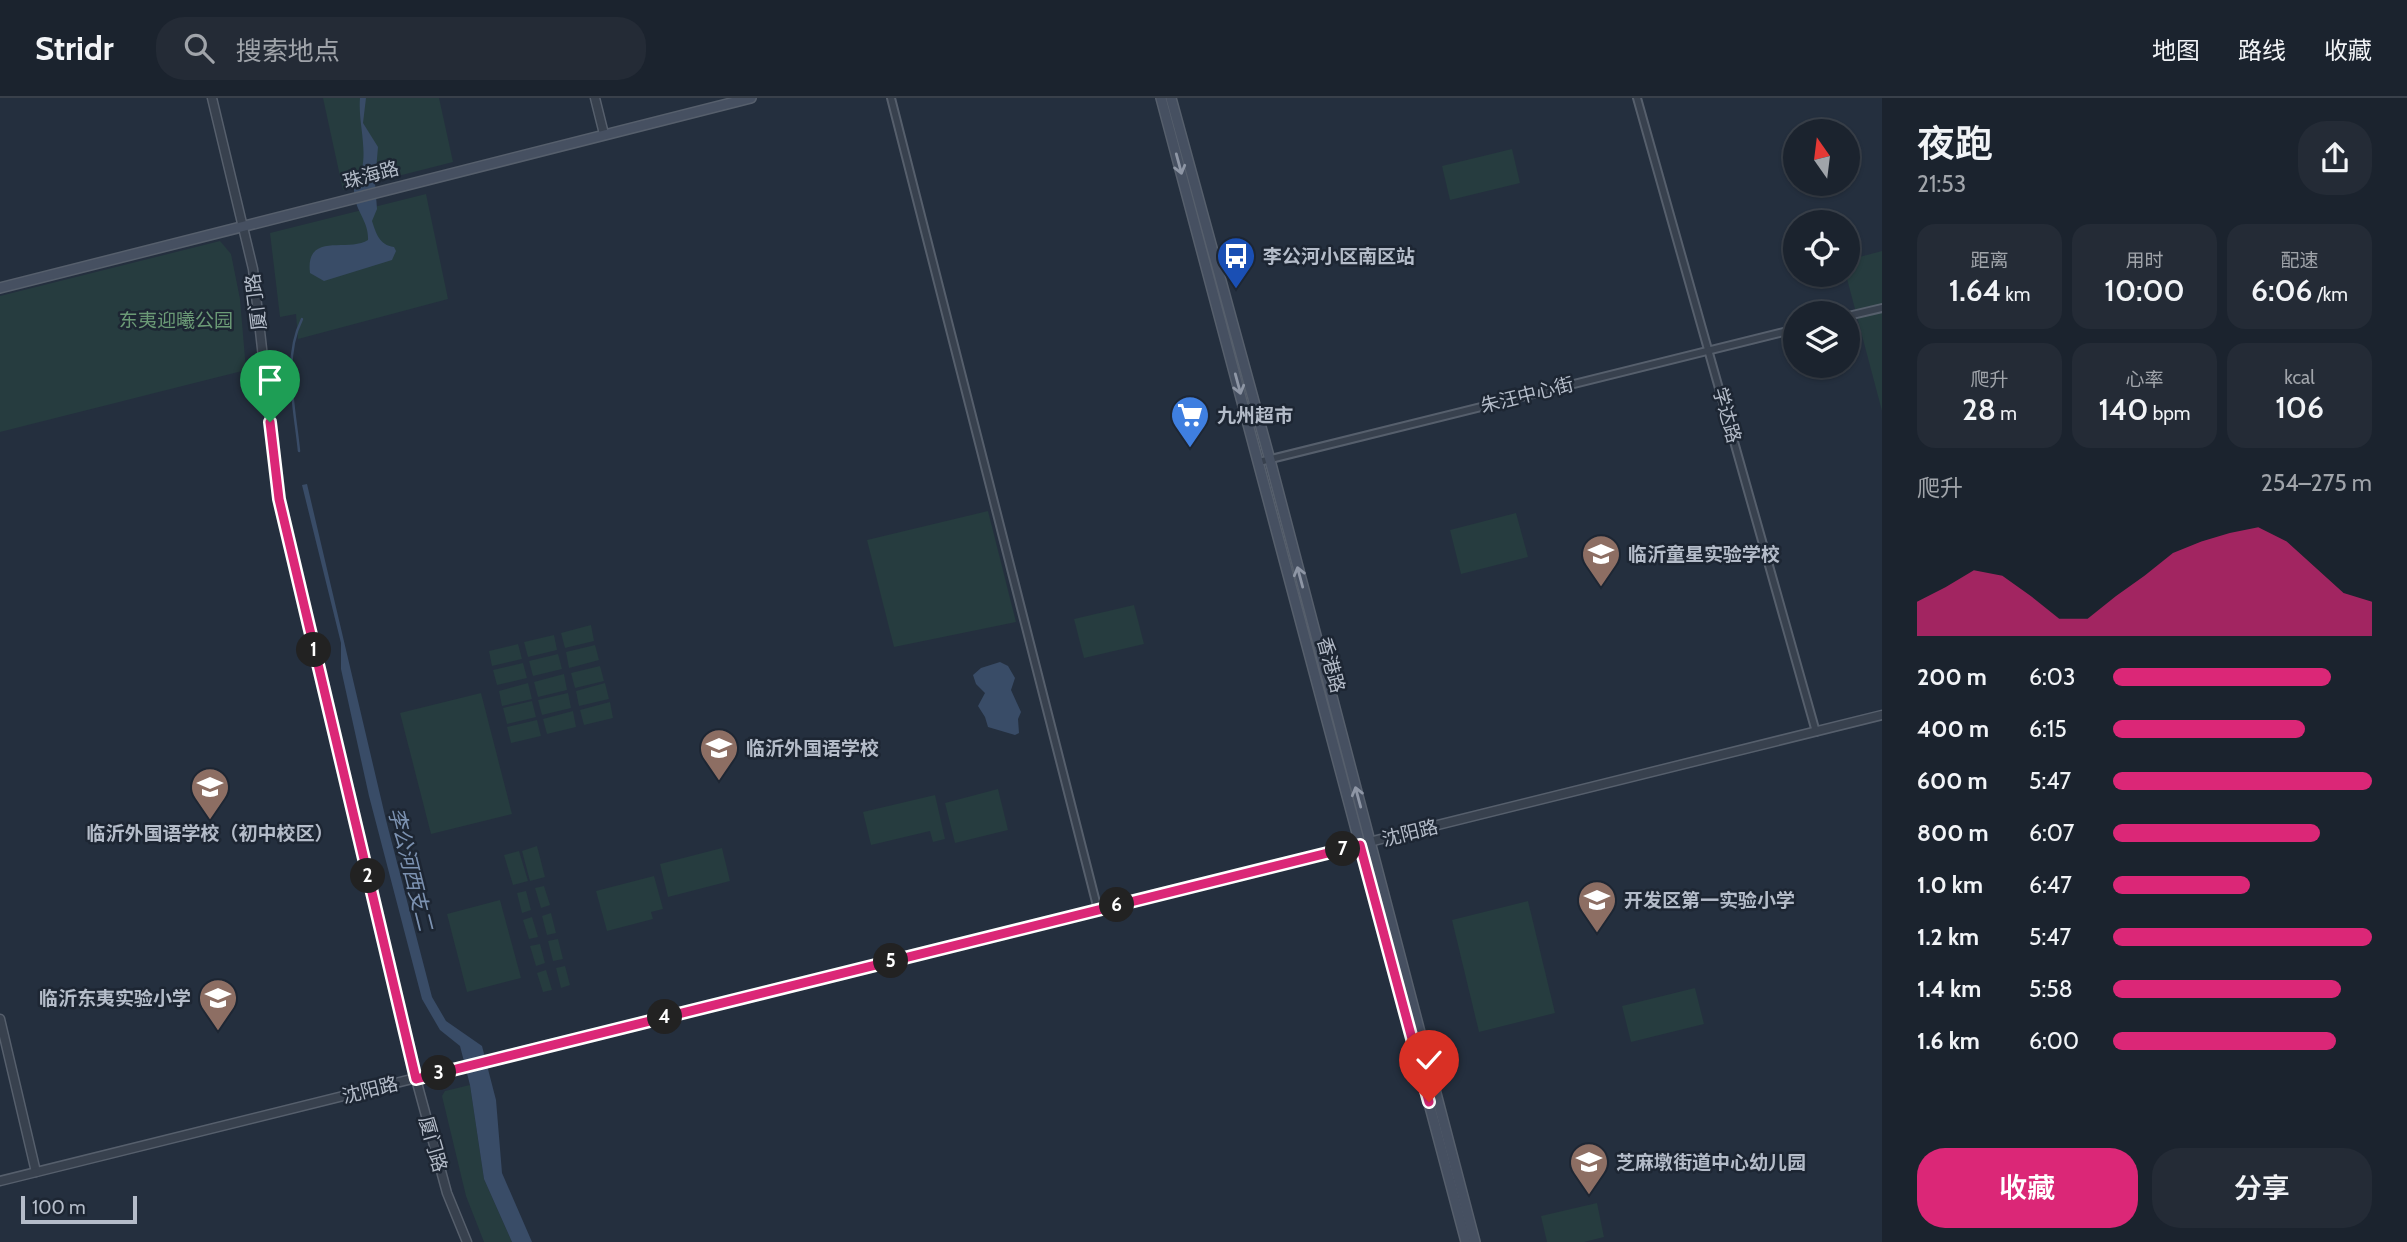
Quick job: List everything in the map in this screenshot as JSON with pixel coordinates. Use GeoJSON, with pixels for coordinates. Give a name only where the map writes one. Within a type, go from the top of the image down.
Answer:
{"type":"FeatureCollection","features":[{"type":"Feature","properties":{"kind":"main road","name":"珠海路"},"geometry":{"type":"LineString","coordinates":[[0,288],[751,98]]}},
{"type":"Feature","properties":{"kind":"main road","name":"香港路"},"geometry":{"type":"LineString","coordinates":[[1161,98],[1475,1242]]}},
{"type":"Feature","properties":{"kind":"main road","name":"香港路"},"geometry":{"type":"LineString","coordinates":[[1171,98],[1270,460],[1466,1242]]}},
{"type":"Feature","properties":{"kind":"street","name":"厦门路"},"geometry":{"type":"LineString","coordinates":[[212,98],[253,269],[279,499],[416,1079],[447,1193],[467,1242]]}},
{"type":"Feature","properties":{"kind":"street"},"geometry":{"type":"LineString","coordinates":[[595,98],[604,134]]}},
{"type":"Feature","properties":{"kind":"street"},"geometry":{"type":"LineString","coordinates":[[891,98],[1098,909]]}},
{"type":"Feature","properties":{"kind":"street","name":"学达路"},"geometry":{"type":"LineString","coordinates":[[1637,98],[1816,732]]}},
{"type":"Feature","properties":{"kind":"street"},"geometry":{"type":"LineString","coordinates":[[1860,313],[1882,308]]}},
{"type":"Feature","properties":{"kind":"street","name":"朱汪中心街"},"geometry":{"type":"LineString","coordinates":[[1259,462],[1783,332]]}},
{"type":"Feature","properties":{"kind":"street","name":"沈阳路"},"geometry":{"type":"LineString","coordinates":[[0,1181],[1882,715]]}},
{"type":"Feature","properties":{"kind":"street"},"geometry":{"type":"LineString","coordinates":[[0,1019],[36,1172]]}},
{"type":"Feature","properties":{"kind":"green space"},"geometry":{"type":"Polygon","coordinates":[[[323,98],[439,98],[453,162],[343,190],[323,98]]]}},
{"type":"Feature","properties":{"kind":"green space"},"geometry":{"type":"Polygon","coordinates":[[[1512,149],[1520,183],[1450,200],[1442,166],[1512,149]]]}},
{"type":"Feature","properties":{"kind":"green space"},"geometry":{"type":"Polygon","coordinates":[[[426,194],[448,299],[298,339],[296,314],[280,317],[270,233],[426,194]]]}},
{"type":"Feature","properties":{"kind":"green space","name":"东夷迎曦公园"},"geometry":{"type":"Polygon","coordinates":[[[220,241],[231,254],[240,299],[246,370],[0,432],[0,296],[220,241]]]}},
{"type":"Feature","properties":{"kind":"green space"},"geometry":{"type":"Polygon","coordinates":[[[1882,251],[1882,411],[1860,328],[1860,301],[1853,301],[1849,287],[1860,287],[1860,257],[1882,251]]]}},
{"type":"Feature","properties":{"kind":"green space"},"geometry":{"type":"Polygon","coordinates":[[[988,511],[1016,622],[894,647],[867,540],[988,511]]]}},
{"type":"Feature","properties":{"kind":"green space"},"geometry":{"type":"Polygon","coordinates":[[[1516,513],[1528,557],[1461,574],[1450,530],[1516,513]]]}},
{"type":"Feature","properties":{"kind":"green space"},"geometry":{"type":"Polygon","coordinates":[[[1134,605],[1144,644],[1084,658],[1074,619],[1134,605]]]}},
{"type":"Feature","properties":{"kind":"green space"},"geometry":{"type":"Polygon","coordinates":[[[591,625],[594,641],[565,648],[561,633],[591,625]]]}},
{"type":"Feature","properties":{"kind":"green space"},"geometry":{"type":"Polygon","coordinates":[[[554,635],[557,650],[528,657],[524,642],[554,635]]]}},
{"type":"Feature","properties":{"kind":"green space"},"geometry":{"type":"Polygon","coordinates":[[[518,644],[522,659],[492,666],[489,651],[518,644]]]}},
{"type":"Feature","properties":{"kind":"green space"},"geometry":{"type":"Polygon","coordinates":[[[595,645],[599,660],[569,668],[566,652],[595,645]]]}},
{"type":"Feature","properties":{"kind":"green space"},"geometry":{"type":"Polygon","coordinates":[[[558,654],[562,669],[533,676],[529,661],[558,654]]]}},
{"type":"Feature","properties":{"kind":"green space"},"geometry":{"type":"Polygon","coordinates":[[[523,663],[527,678],[497,685],[493,670],[523,663]]]}},
{"type":"Feature","properties":{"kind":"green space"},"geometry":{"type":"Polygon","coordinates":[[[600,666],[604,681],[575,688],[571,673],[600,666]]]}},
{"type":"Feature","properties":{"kind":"green space"},"geometry":{"type":"Polygon","coordinates":[[[564,674],[567,690],[538,697],[534,682],[564,674]]]}},
{"type":"Feature","properties":{"kind":"green space"},"geometry":{"type":"Polygon","coordinates":[[[528,683],[532,699],[502,706],[499,691],[528,683]]]}},
{"type":"Feature","properties":{"kind":"green space"},"geometry":{"type":"Polygon","coordinates":[[[605,683],[609,699],[579,706],[576,691],[605,683]]]}},
{"type":"Feature","properties":{"kind":"green space"},"geometry":{"type":"Polygon","coordinates":[[[481,693],[512,814],[431,834],[400,713],[481,693]]]}},
{"type":"Feature","properties":{"kind":"green space"},"geometry":{"type":"Polygon","coordinates":[[[568,693],[571,708],[542,715],[538,700],[568,693]]]}},
{"type":"Feature","properties":{"kind":"green space"},"geometry":{"type":"Polygon","coordinates":[[[532,701],[536,717],[507,724],[503,708],[532,701]]]}},
{"type":"Feature","properties":{"kind":"green space"},"geometry":{"type":"Polygon","coordinates":[[[610,702],[613,718],[584,725],[580,710],[610,702]]]}},
{"type":"Feature","properties":{"kind":"green space"},"geometry":{"type":"Polygon","coordinates":[[[573,711],[576,727],[547,734],[543,719],[573,711]]]}},
{"type":"Feature","properties":{"kind":"green space"},"geometry":{"type":"Polygon","coordinates":[[[537,720],[541,736],[511,743],[507,727],[537,720]]]}},
{"type":"Feature","properties":{"kind":"green space"},"geometry":{"type":"Polygon","coordinates":[[[998,789],[1008,830],[955,843],[945,803],[998,789]]]}},
{"type":"Feature","properties":{"kind":"green space"},"geometry":{"type":"Polygon","coordinates":[[[935,795],[945,839],[933,842],[930,831],[871,845],[863,812],[935,795]]]}},
{"type":"Feature","properties":{"kind":"green space"},"geometry":{"type":"Polygon","coordinates":[[[537,846],[545,877],[530,881],[522,851],[537,846]]]}},
{"type":"Feature","properties":{"kind":"green space"},"geometry":{"type":"Polygon","coordinates":[[[722,848],[730,881],[668,897],[660,864],[722,848]]]}},
{"type":"Feature","properties":{"kind":"green space"},"geometry":{"type":"Polygon","coordinates":[[[519,851],[528,881],[513,885],[504,855],[519,851]]]}},
{"type":"Feature","properties":{"kind":"green space"},"geometry":{"type":"Polygon","coordinates":[[[654,876],[663,909],[651,912],[653,919],[607,931],[596,891],[654,876]]]}},
{"type":"Feature","properties":{"kind":"green space"},"geometry":{"type":"Polygon","coordinates":[[[544,886],[550,905],[541,908],[535,888],[544,886]]]}},
{"type":"Feature","properties":{"kind":"green space"},"geometry":{"type":"Polygon","coordinates":[[[526,891],[531,910],[522,913],[517,893],[526,891]]]}},
{"type":"Feature","properties":{"kind":"green space"},"geometry":{"type":"Polygon","coordinates":[[[500,900],[521,978],[467,992],[447,914],[500,900]]]}},
{"type":"Feature","properties":{"kind":"green space"},"geometry":{"type":"Polygon","coordinates":[[[1528,901],[1555,1013],[1479,1032],[1452,920],[1528,901]]]}},
{"type":"Feature","properties":{"kind":"green space"},"geometry":{"type":"Polygon","coordinates":[[[551,913],[556,933],[547,935],[542,916],[551,913]]]}},
{"type":"Feature","properties":{"kind":"green space"},"geometry":{"type":"Polygon","coordinates":[[[532,917],[538,937],[529,939],[523,920],[532,917]]]}},
{"type":"Feature","properties":{"kind":"green space"},"geometry":{"type":"Polygon","coordinates":[[[558,939],[563,959],[553,961],[548,941],[558,939]]]}},
{"type":"Feature","properties":{"kind":"green space"},"geometry":{"type":"Polygon","coordinates":[[[540,944],[545,963],[536,966],[530,946],[540,944]]]}},
{"type":"Feature","properties":{"kind":"green space"},"geometry":{"type":"Polygon","coordinates":[[[565,966],[570,985],[561,988],[556,968],[565,966]]]}},
{"type":"Feature","properties":{"kind":"green space"},"geometry":{"type":"Polygon","coordinates":[[[546,970],[552,990],[543,992],[537,973],[546,970]]]}},
{"type":"Feature","properties":{"kind":"green space"},"geometry":{"type":"Polygon","coordinates":[[[1695,988],[1704,1024],[1631,1042],[1622,1006],[1695,988]]]}},
{"type":"Feature","properties":{"kind":"green space"},"geometry":{"type":"Polygon","coordinates":[[[470,1085],[484,1179],[512,1242],[484,1242],[466,1196],[442,1096],[445,1091],[470,1085]]]}},
{"type":"Feature","properties":{"kind":"green space"},"geometry":{"type":"Polygon","coordinates":[[[1597,1203],[1604,1237],[1584,1242],[1547,1242],[1541,1216],[1597,1203]]]}},
{"type":"Feature","properties":{"kind":"water"},"geometry":{"type":"Polygon","coordinates":[[[360,98],[366,98],[363,123],[378,147],[375,182],[377,209],[372,221],[382,241],[396,251],[392,260],[324,281],[310,273],[310,260],[314,252],[330,246],[350,245],[368,240],[366,226],[354,196],[354,186],[363,160],[360,98]]]}},
{"type":"Feature","properties":{"kind":"water"},"geometry":{"type":"Polygon","coordinates":[[[307,484],[386,820],[432,997],[446,1021],[482,1046],[496,1100],[502,1173],[532,1242],[512,1242],[484,1179],[470,1085],[460,1046],[440,1030],[422,999],[369,796],[341,669],[341,643],[302,485],[307,484]]]}},
{"type":"Feature","properties":{"kind":"water"},"geometry":{"type":"Polygon","coordinates":[[[1000,662],[1008,666],[1015,678],[1011,690],[1021,712],[1018,719],[1019,733],[1015,735],[988,727],[978,706],[985,693],[976,684],[973,675],[981,668],[1000,662]]]}},
{"type":"Feature","properties":{"kind":"waterway","name":"李公河西支二"},"geometry":{"type":"LineString","coordinates":[[299,451],[291,367],[296,334],[302,319]]}},
{"type":"Feature","properties":{"kind":"place","name":"李公河小区南区站"},"geometry":{"type":"Point","coordinates":[1236,290]}},
{"type":"Feature","properties":{"kind":"place","name":"九州超市"},"geometry":{"type":"Point","coordinates":[1190,449]}},
{"type":"Feature","properties":{"kind":"place","name":"临沂童星实验学校"},"geometry":{"type":"Point","coordinates":[1601,588]}},
{"type":"Feature","properties":{"kind":"place","name":"临沂外国语学校"},"geometry":{"type":"Point","coordinates":[719,782]}},
{"type":"Feature","properties":{"kind":"place","name":"临沂外国语学校（初中校区）"},"geometry":{"type":"Point","coordinates":[210,821]}},
{"type":"Feature","properties":{"kind":"place","name":"开发区第一实验小学"},"geometry":{"type":"Point","coordinates":[1597,934]}},
{"type":"Feature","properties":{"kind":"place","name":"临沂东夷实验小学"},"geometry":{"type":"Point","coordinates":[218,1032]}},
{"type":"Feature","properties":{"kind":"place","name":"芝麻墩街道中心幼儿园"},"geometry":{"type":"Point","coordinates":[1589,1196]}},
{"type":"Feature","properties":{"kind":"route"},"geometry":{"type":"LineString","coordinates":[[270,422],[279,499],[416,1079],[1360,845],[1429,1102]]}}]}
